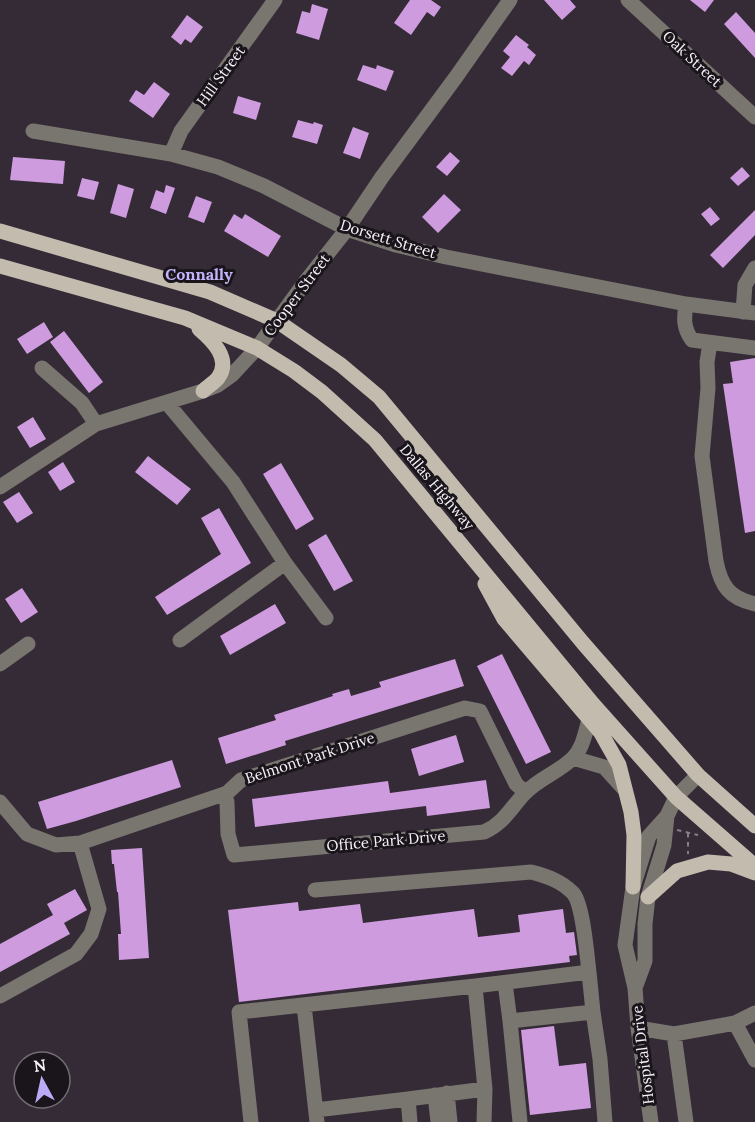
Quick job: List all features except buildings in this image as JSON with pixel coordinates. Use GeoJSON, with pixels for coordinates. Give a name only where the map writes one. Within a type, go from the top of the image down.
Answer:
{"type":"FeatureCollection","features":[{"type":"Feature","properties":{"kind":"main road","name":"Dallas Highway"},"geometry":{"type":"LineString","coordinates":[[4,231],[210,292],[277,321],[341,365],[379,397],[583,643],[698,775],[755,826]]}},
{"type":"Feature","properties":{"kind":"main road","name":"Dallas Highway"},"geometry":{"type":"LineString","coordinates":[[0,266],[185,318],[257,348],[294,371],[321,392],[375,440],[593,704],[676,797],[755,866]]}},
{"type":"Feature","properties":{"kind":"main road"},"geometry":{"type":"LineString","coordinates":[[185,318],[216,343],[220,353],[218,378],[203,391]]}},
{"type":"Feature","properties":{"kind":"main road"},"geometry":{"type":"LineString","coordinates":[[468,553],[504,619],[601,733],[619,765],[634,836],[633,887]]}},
{"type":"Feature","properties":{"kind":"main road"},"geometry":{"type":"LineString","coordinates":[[648,897],[677,871],[708,862],[730,864],[755,873]]}},
{"type":"Feature","properties":{"kind":"street","name":"Hill Street"},"geometry":{"type":"LineString","coordinates":[[171,154],[181,131],[275,0]]}},
{"type":"Feature","properties":{"kind":"street","name":"Cooper Street"},"geometry":{"type":"LineString","coordinates":[[0,487],[96,424],[203,391],[218,385],[232,375],[257,348],[347,229],[510,0]]}},
{"type":"Feature","properties":{"kind":"street","name":"Oak Street"},"geometry":{"type":"LineString","coordinates":[[628,0],[755,117]]}},
{"type":"Feature","properties":{"kind":"street","name":"Dorsett Street"},"geometry":{"type":"LineString","coordinates":[[33,131],[171,154],[218,167],[255,182],[347,229],[396,245],[686,304],[749,313]]}},
{"type":"Feature","properties":{"kind":"street"},"geometry":{"type":"LineString","coordinates":[[749,313],[745,285],[755,268]]}},
{"type":"Feature","properties":{"kind":"street"},"geometry":{"type":"LineString","coordinates":[[686,304],[683,320],[686,332],[692,340],[755,348]]}},
{"type":"Feature","properties":{"kind":"street"},"geometry":{"type":"LineString","coordinates":[[710,343],[706,362],[708,388],[702,456],[716,561],[720,577],[729,593],[744,602],[755,604]]}},
{"type":"Feature","properties":{"kind":"street"},"geometry":{"type":"LineString","coordinates":[[42,368],[82,403],[96,424]]}},
{"type":"Feature","properties":{"kind":"street"},"geometry":{"type":"LineString","coordinates":[[167,403],[233,482],[285,563],[326,618]]}},
{"type":"Feature","properties":{"kind":"street"},"geometry":{"type":"LineString","coordinates":[[180,639],[285,563]]}},
{"type":"Feature","properties":{"kind":"street"},"geometry":{"type":"LineString","coordinates":[[0,664],[28,644]]}},
{"type":"Feature","properties":{"kind":"street","name":"Belmont Park Drive"},"geometry":{"type":"LineString","coordinates":[[0,802],[27,834],[56,845],[80,843],[224,794],[241,780],[465,708],[480,711],[516,784],[525,792]]}},
{"type":"Feature","properties":{"kind":"street","name":"Office Park Drive"},"geometry":{"type":"LineString","coordinates":[[224,794],[227,802],[228,834],[234,855],[484,832],[511,812],[525,792],[573,758],[582,745],[589,720]]}},
{"type":"Feature","properties":{"kind":"street"},"geometry":{"type":"LineString","coordinates":[[573,758],[604,768],[625,790]]}},
{"type":"Feature","properties":{"kind":"street","name":"Hospital Drive"},"geometry":{"type":"LineString","coordinates":[[651,1122],[635,988],[625,945],[633,887],[649,836],[667,816],[676,797],[698,775]]}},
{"type":"Feature","properties":{"kind":"street","name":"Hospital Drive"},"geometry":{"type":"LineString","coordinates":[[635,988],[645,961],[648,897],[664,845],[667,816]]}},
{"type":"Feature","properties":{"kind":"street"},"geometry":{"type":"LineString","coordinates":[[0,996],[76,954],[91,934],[99,909],[80,843]]}},
{"type":"Feature","properties":{"kind":"street"},"geometry":{"type":"LineString","coordinates":[[315,891],[531,872],[554,878],[575,895],[584,928],[600,1059],[605,1122]]}},
{"type":"Feature","properties":{"kind":"street"},"geometry":{"type":"LineString","coordinates":[[251,1122],[240,1012],[475,987],[589,972]]}},
{"type":"Feature","properties":{"kind":"street"},"geometry":{"type":"LineString","coordinates":[[505,983],[520,1122]]}},
{"type":"Feature","properties":{"kind":"street"},"geometry":{"type":"LineString","coordinates":[[475,987],[485,1089],[484,1122]]}},
{"type":"Feature","properties":{"kind":"street"},"geometry":{"type":"LineString","coordinates":[[304,1005],[316,1116],[408,1099],[485,1089]]}},
{"type":"Feature","properties":{"kind":"street"},"geometry":{"type":"LineString","coordinates":[[510,1021],[593,1012]]}},
{"type":"Feature","properties":{"kind":"street"},"geometry":{"type":"LineString","coordinates":[[638,1028],[674,1034],[735,1023],[755,1013]]}},
{"type":"Feature","properties":{"kind":"street"},"geometry":{"type":"LineString","coordinates":[[735,1023],[755,1060]]}},
{"type":"Feature","properties":{"kind":"street"},"geometry":{"type":"LineString","coordinates":[[674,1034],[686,1122]]}},
{"type":"Feature","properties":{"kind":"street"},"geometry":{"type":"LineString","coordinates":[[438,1122],[441,1094]]}},
{"type":"Feature","properties":{"kind":"street"},"geometry":{"type":"LineString","coordinates":[[441,1094],[450,1122]]}},
{"type":"Feature","properties":{"kind":"street"},"geometry":{"type":"LineString","coordinates":[[408,1099],[410,1122]]}},
{"type":"Feature","properties":{"kind":"path"},"geometry":{"type":"LineString","coordinates":[[677,830],[700,835]]}},
{"type":"Feature","properties":{"kind":"path"},"geometry":{"type":"LineString","coordinates":[[688,833],[688,858]]}},
{"type":"Feature","properties":{"kind":"district","name":"Connally"},"geometry":{"type":"Point","coordinates":[199,274]}}]}
